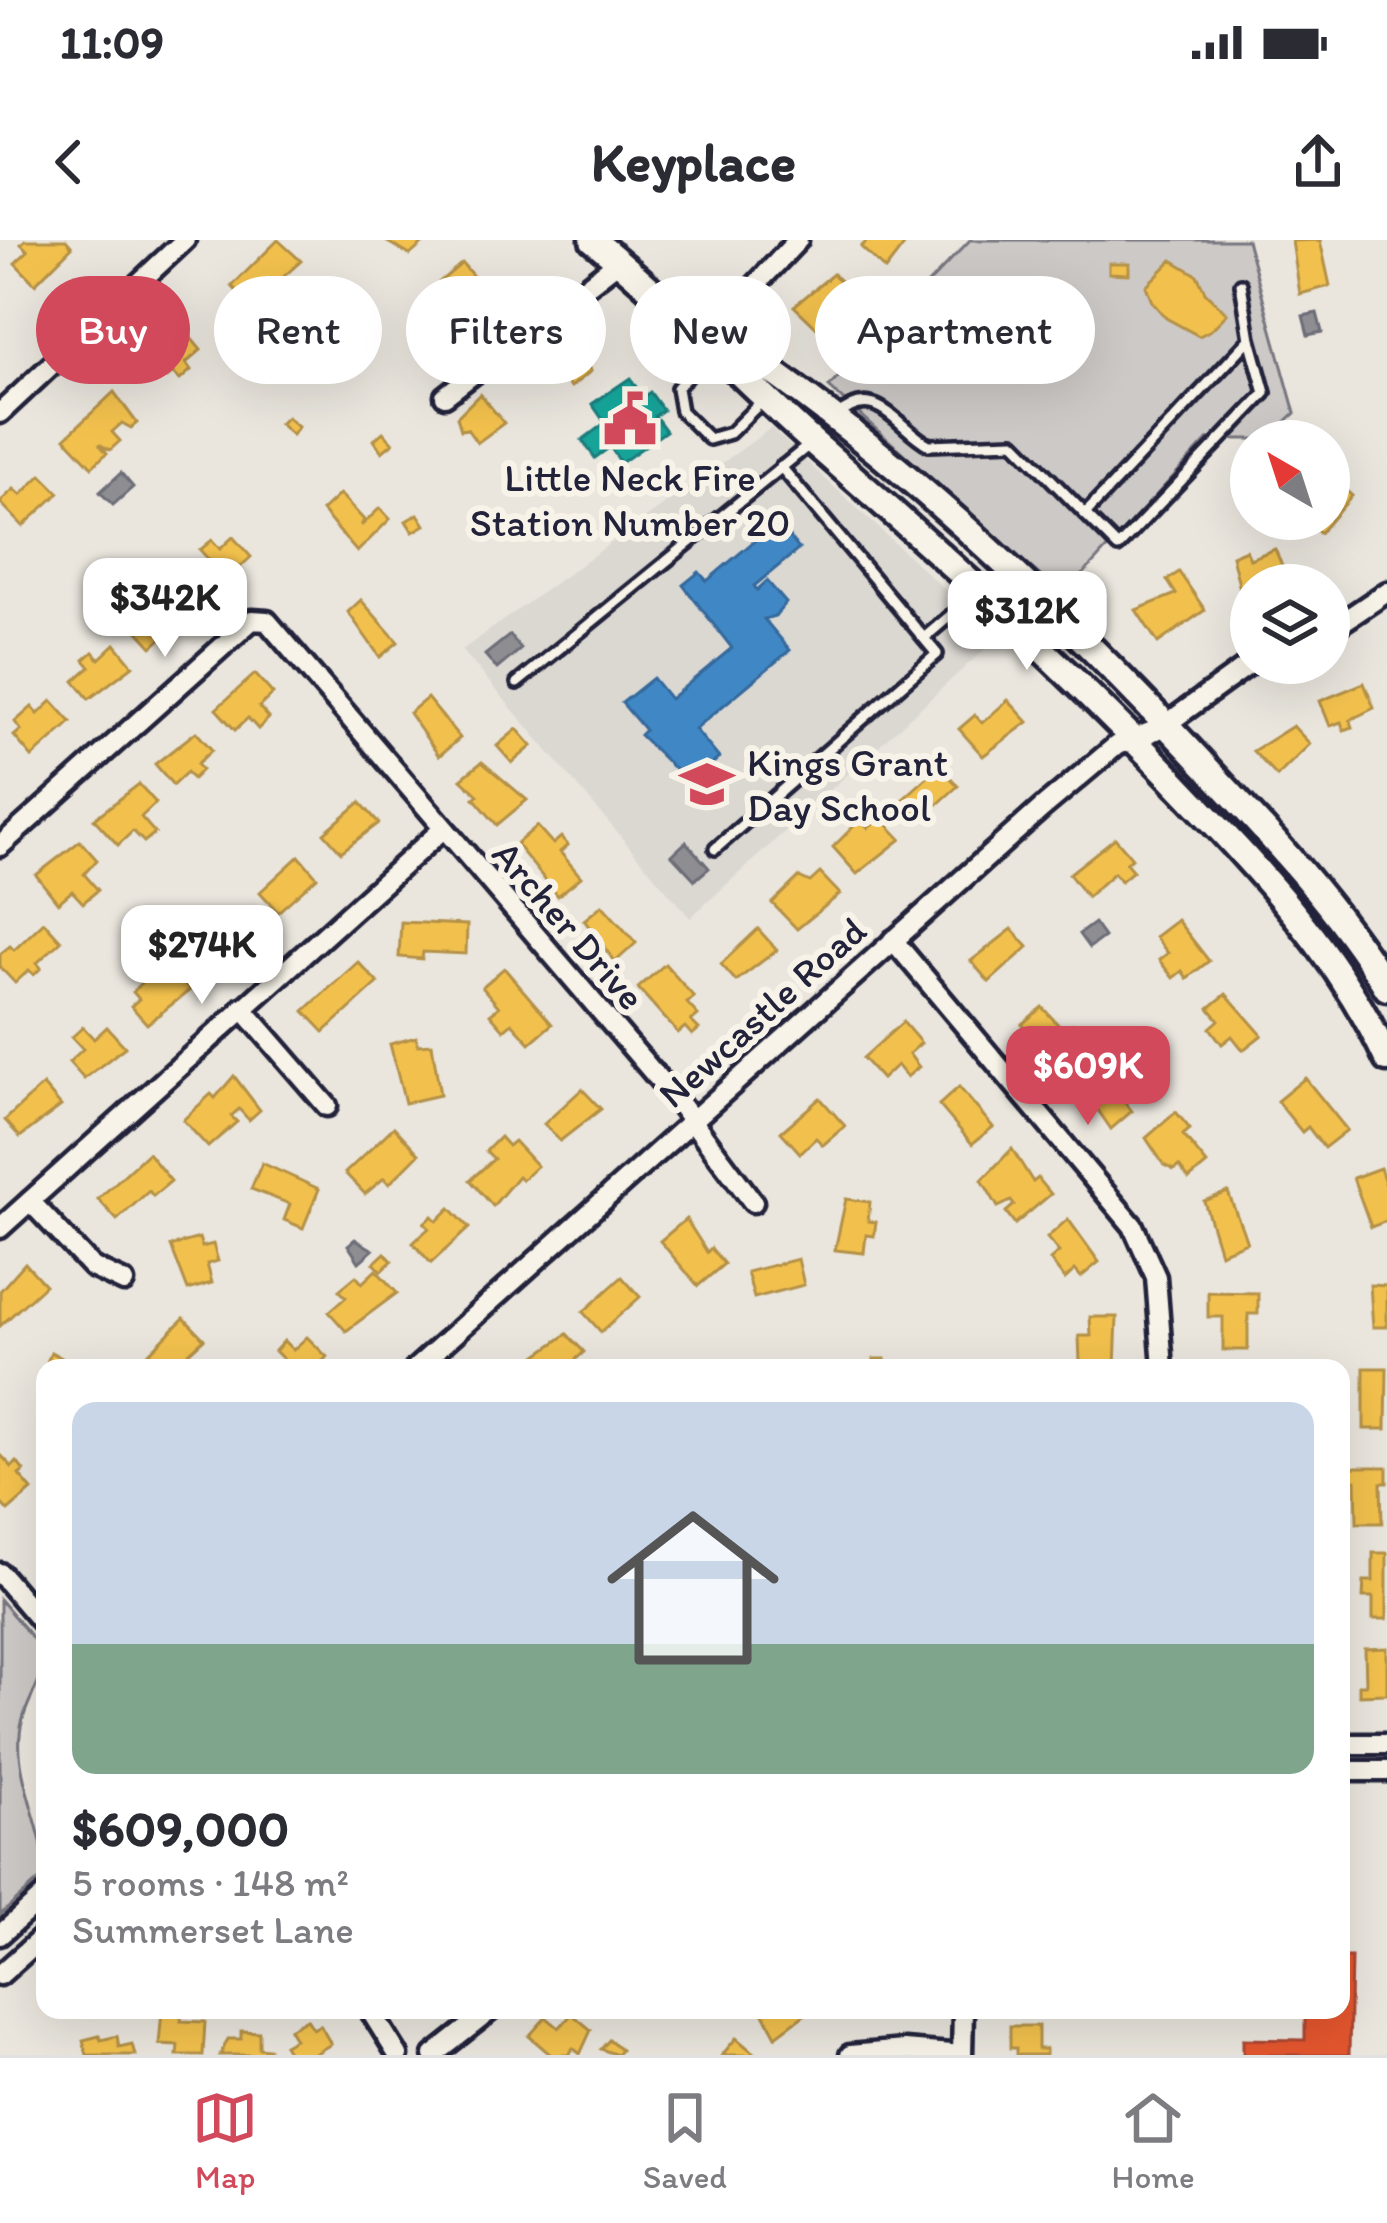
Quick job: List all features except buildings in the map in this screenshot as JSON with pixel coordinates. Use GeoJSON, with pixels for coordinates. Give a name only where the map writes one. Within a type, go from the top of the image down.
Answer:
{"type":"FeatureCollection","features":[{"type":"Feature","properties":{"kind":"street"},"geometry":{"type":"LineString","coordinates":[[0,413],[185,240]]}},
{"type":"Feature","properties":{"kind":"street"},"geometry":{"type":"LineString","coordinates":[[592,240],[637,276]]}},
{"type":"Feature","properties":{"kind":"street"},"geometry":{"type":"LineString","coordinates":[[764,276],[798,240]]}},
{"type":"Feature","properties":{"kind":"street"},"geometry":{"type":"LineString","coordinates":[[446,396],[619,261]]}},
{"type":"Feature","properties":{"kind":"street"},"geometry":{"type":"LineString","coordinates":[[751,384],[982,589],[1131,737],[1295,911],[1334,964],[1386,1055]]}},
{"type":"Feature","properties":{"kind":"street"},"geometry":{"type":"LineString","coordinates":[[784,384],[834,419],[1015,574],[1166,724],[1309,878],[1387,988]]}},
{"type":"Feature","properties":{"kind":"street"},"geometry":{"type":"LineString","coordinates":[[813,441],[834,419]]}},
{"type":"Feature","properties":{"kind":"street"},"geometry":{"type":"LineString","coordinates":[[1350,617],[1387,592]]}},
{"type":"Feature","properties":{"kind":"street","name":"Archer Drive"},"geometry":{"type":"LineString","coordinates":[[0,846],[253,620],[267,621],[753,1202]]}},
{"type":"Feature","properties":{"kind":"street","name":"Newcastle Road"},"geometry":{"type":"LineString","coordinates":[[426,1359],[893,940],[1131,737],[1166,724],[1230,678]]}},
{"type":"Feature","properties":{"kind":"street"},"geometry":{"type":"LineString","coordinates":[[0,1228],[443,829]]}},
{"type":"Feature","properties":{"kind":"street"},"geometry":{"type":"LineString","coordinates":[[893,940],[1133,1226],[1156,1276],[1162,1359]]}},
{"type":"Feature","properties":{"kind":"street"},"geometry":{"type":"LineString","coordinates":[[242,1008],[327,1106]]}},
{"type":"Feature","properties":{"kind":"street"},"geometry":{"type":"LineString","coordinates":[[30,1201],[92,1267],[124,1282]]}},
{"type":"Feature","properties":{"kind":"street"},"geometry":{"type":"LineString","coordinates":[[0,1573],[36,1615]]}},
{"type":"Feature","properties":{"kind":"street"},"geometry":{"type":"LineString","coordinates":[[1350,1744],[1387,1744]]}},
{"type":"Feature","properties":{"kind":"street"},"geometry":{"type":"LineString","coordinates":[[1350,1771],[1387,1772]]}},
{"type":"Feature","properties":{"kind":"street"},"geometry":{"type":"LineString","coordinates":[[0,1935],[36,1902]]}},
{"type":"Feature","properties":{"kind":"street"},"geometry":{"type":"LineString","coordinates":[[0,1976],[36,1943]]}},
{"type":"Feature","properties":{"kind":"street"},"geometry":{"type":"LineString","coordinates":[[376,2019],[398,2055]]}},
{"type":"Feature","properties":{"kind":"street"},"geometry":{"type":"LineString","coordinates":[[434,2055],[480,2019]]}},
{"type":"Feature","properties":{"kind":"street"},"geometry":{"type":"LineString","coordinates":[[850,2055],[904,2050],[962,2055],[963,2019]]}},
{"type":"Feature","properties":{"kind":"lane"},"geometry":{"type":"LineString","coordinates":[[834,419],[863,402],[879,404],[929,445],[1014,442],[1118,547],[1265,393],[1241,284]]}},
{"type":"Feature","properties":{"kind":"lane"},"geometry":{"type":"LineString","coordinates":[[1085,514],[1250,339]]}},
{"type":"Feature","properties":{"kind":"lane"},"geometry":{"type":"LineString","coordinates":[[681,384],[681,411],[709,440],[730,433],[766,398]]}},
{"type":"Feature","properties":{"kind":"lane"},"geometry":{"type":"LineString","coordinates":[[517,683],[813,441]]}},
{"type":"Feature","properties":{"kind":"lane"},"geometry":{"type":"LineString","coordinates":[[716,849],[937,654],[781,467]]}},
{"type":"Feature","properties":{"kind":"lane"},"geometry":{"type":"LineString","coordinates":[[924,638],[982,589]]}},
{"type":"Feature","properties":{"kind":"shaded area"},"geometry":{"type":"Polygon","coordinates":[[[970,240],[1247,240],[1295,413],[1287,420],[1230,420],[1230,439],[1208,439],[1063,596],[829,387],[1095,384],[1095,276],[935,276],[970,240]]]}},
{"type":"Feature","properties":{"kind":"shaded area","name":"Kings Grant Day School"},"geometry":{"type":"Polygon","coordinates":[[[771,428],[997,638],[690,918],[462,650],[771,428]]]}},
{"type":"Feature","properties":{"kind":"shaded area"},"geometry":{"type":"Polygon","coordinates":[[[0,1600],[36,1642],[36,1686],[22,1724],[20,1753],[36,1823],[36,1883],[0,1915],[0,1600]]]}},
{"type":"Feature","properties":{"kind":"place","name":"Little Neck Fire Station Number 20"},"geometry":{"type":"Point","coordinates":[630,419]}},
{"type":"Feature","properties":{"kind":"place","name":"Kings Grant Day School"},"geometry":{"type":"Point","coordinates":[707,784]}}]}
